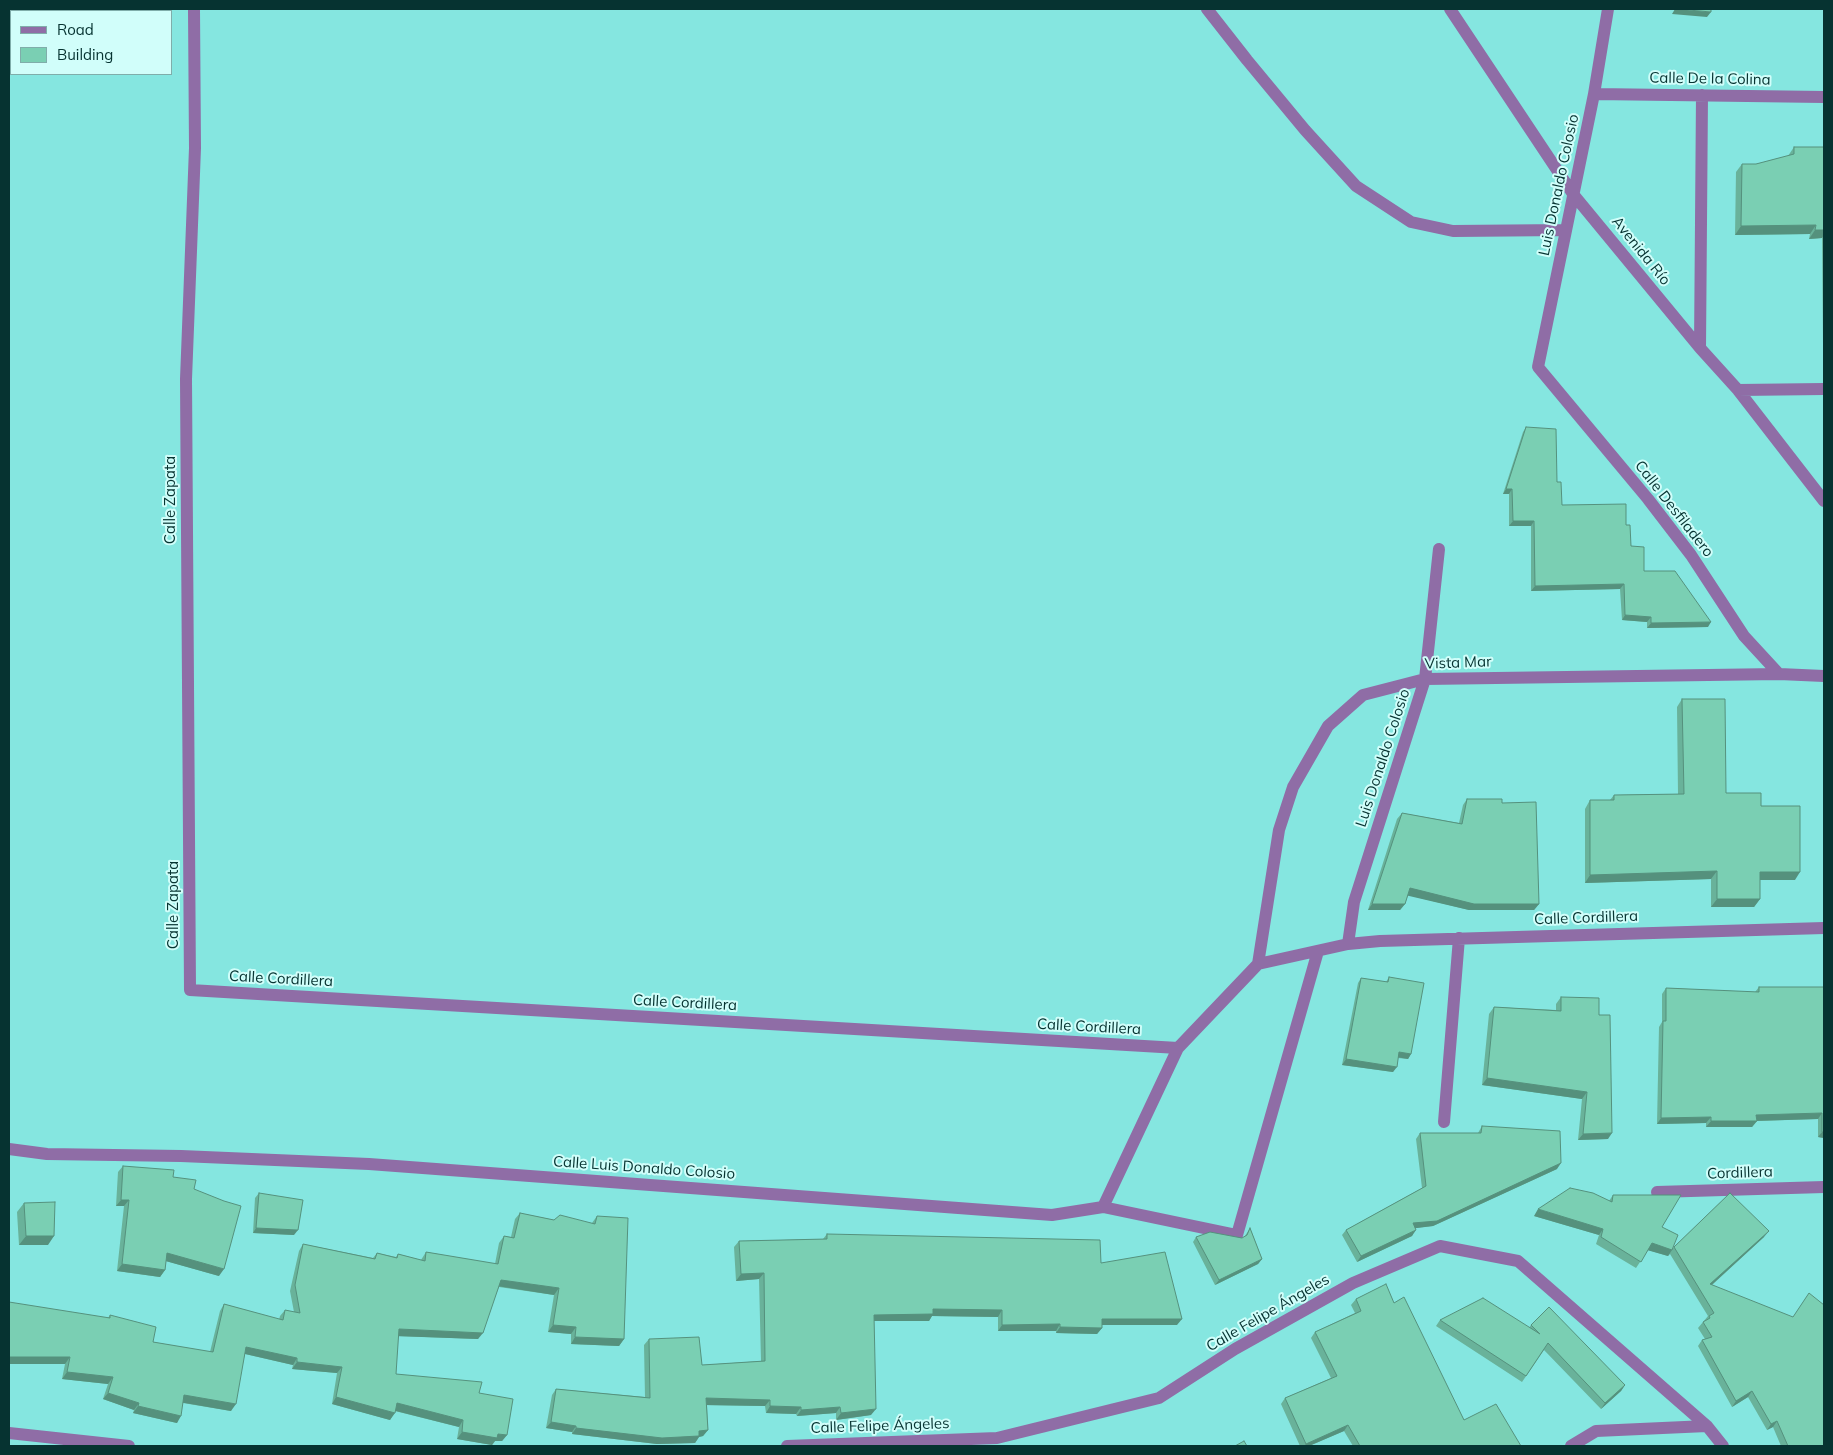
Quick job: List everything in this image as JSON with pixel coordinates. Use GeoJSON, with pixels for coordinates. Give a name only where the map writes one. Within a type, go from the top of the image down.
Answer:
{"type":"FeatureCollection","features":[{"type":"Feature","properties":{"kind":"street","name":"Calle Zapata"},"geometry":{"type":"LineString","coordinates":[[190,990],[186,379],[195,148],[194,9]]}},
{"type":"Feature","properties":{"kind":"street"},"geometry":{"type":"LineString","coordinates":[[1207,9],[1305,130],[1356,186],[1412,222],[1453,231],[1565,230]]}},
{"type":"Feature","properties":{"kind":"street","name":"Avenida Río"},"geometry":{"type":"LineString","coordinates":[[1450,9],[1573,194],[1700,348],[1738,390],[1824,502]]}},
{"type":"Feature","properties":{"kind":"street","name":"Luis Donaldo Colosio"},"geometry":{"type":"LineString","coordinates":[[1538,367],[1594,94],[1608,9]]}},
{"type":"Feature","properties":{"kind":"street","name":"Calle De la Colina"},"geometry":{"type":"LineString","coordinates":[[1594,94],[1824,97]]}},
{"type":"Feature","properties":{"kind":"street"},"geometry":{"type":"LineString","coordinates":[[1700,348],[1702,96]]}},
{"type":"Feature","properties":{"kind":"street","name":"Calle Desfiladero"},"geometry":{"type":"LineString","coordinates":[[1538,367],[1692,555],[1744,636],[1779,674]]}},
{"type":"Feature","properties":{"kind":"street"},"geometry":{"type":"LineString","coordinates":[[1738,390],[1824,389]]}},
{"type":"Feature","properties":{"kind":"street","name":"Luis Donaldo Colosio"},"geometry":{"type":"LineString","coordinates":[[1348,944],[1354,902],[1424,679],[1440,549]]}},
{"type":"Feature","properties":{"kind":"street","name":"Vista Mar"},"geometry":{"type":"LineString","coordinates":[[1258,964],[1279,830],[1293,787],[1328,726],[1363,696],[1424,679],[1779,674],[1824,676]]}},
{"type":"Feature","properties":{"kind":"street","name":"Calle Cordillera"},"geometry":{"type":"LineString","coordinates":[[1258,964],[1348,944],[1380,941],[1824,928]]}},
{"type":"Feature","properties":{"kind":"street"},"geometry":{"type":"LineString","coordinates":[[1444,1122],[1459,938]]}},
{"type":"Feature","properties":{"kind":"street","name":"Calle Luis Donaldo Colosio"},"geometry":{"type":"LineString","coordinates":[[9,1150],[47,1154],[181,1156],[369,1164],[1052,1214],[1103,1207],[1237,1235],[1318,951]]}},
{"type":"Feature","properties":{"kind":"street"},"geometry":{"type":"LineString","coordinates":[[1103,1207],[1178,1048],[1258,964]]}},
{"type":"Feature","properties":{"kind":"street","name":"Calle Cordillera"},"geometry":{"type":"LineString","coordinates":[[190,990],[1178,1048]]}},
{"type":"Feature","properties":{"kind":"street","name":"Cordillera"},"geometry":{"type":"LineString","coordinates":[[1658,1192],[1824,1187]]}},
{"type":"Feature","properties":{"kind":"street","name":"Calle Felipe Ángeles"},"geometry":{"type":"LineString","coordinates":[[787,1446],[997,1438],[1159,1398],[1235,1349],[1353,1284],[1440,1246],[1518,1261],[1707,1426],[1723,1446]]}},
{"type":"Feature","properties":{"kind":"street"},"geometry":{"type":"LineString","coordinates":[[1571,1446],[1596,1431],[1707,1426]]}},
{"type":"Feature","properties":{"kind":"street"},"geometry":{"type":"LineString","coordinates":[[9,1433],[129,1446]]}},
{"type":"Feature","properties":{"kind":"building"},"geometry":{"type":"Polygon","coordinates":[[[1677,9],[1711,9],[1711,12],[1677,9]]]}},
{"type":"Feature","properties":{"kind":"building"},"geometry":{"type":"Polygon","coordinates":[[[1794,147],[1824,147],[1824,230],[1815,230],[1816,225],[1741,226],[1742,164],[1756,164],[1794,154],[1794,147]]]}},
{"type":"Feature","properties":{"kind":"building"},"geometry":{"type":"Polygon","coordinates":[[[1526,427],[1556,429],[1557,482],[1561,482],[1562,505],[1626,504],[1626,525],[1630,525],[1631,546],[1644,547],[1644,571],[1675,571],[1711,622],[1651,623],[1651,617],[1625,615],[1624,584],[1535,586],[1534,521],[1513,521],[1512,489],[1506,489],[1526,427]]]}},
{"type":"Feature","properties":{"kind":"building"},"geometry":{"type":"Polygon","coordinates":[[[1682,699],[1725,699],[1726,793],[1761,793],[1761,806],[1800,806],[1800,872],[1760,872],[1760,899],[1717,899],[1717,871],[1590,875],[1590,800],[1614,800],[1614,795],[1684,794],[1682,699]]]}},
{"type":"Feature","properties":{"kind":"building"},"geometry":{"type":"Polygon","coordinates":[[[1467,799],[1502,799],[1502,803],[1536,802],[1539,904],[1474,904],[1410,888],[1405,904],[1372,904],[1402,813],[1462,824],[1467,799]]]}},
{"type":"Feature","properties":{"kind":"building"},"geometry":{"type":"Polygon","coordinates":[[[1389,977],[1424,983],[1411,1054],[1399,1052],[1397,1067],[1346,1059],[1361,978],[1388,982],[1389,977]]]}},
{"type":"Feature","properties":{"kind":"building"},"geometry":{"type":"Polygon","coordinates":[[[1759,987],[1824,987],[1824,1132],[1822,1132],[1822,1113],[1756,1115],[1757,1121],[1711,1121],[1711,1117],[1661,1118],[1663,1021],[1666,1021],[1666,988],[1759,992],[1759,987]]]}},
{"type":"Feature","properties":{"kind":"building"},"geometry":{"type":"Polygon","coordinates":[[[1561,997],[1599,998],[1599,1015],[1610,1015],[1612,1133],[1583,1134],[1587,1092],[1487,1078],[1494,1007],[1561,1011],[1561,997]]]}},
{"type":"Feature","properties":{"kind":"building"},"geometry":{"type":"Polygon","coordinates":[[[1482,1126],[1560,1131],[1561,1163],[1437,1221],[1413,1223],[1416,1230],[1361,1256],[1346,1230],[1426,1186],[1420,1133],[1481,1133],[1482,1126]]]}},
{"type":"Feature","properties":{"kind":"building"},"geometry":{"type":"Polygon","coordinates":[[[123,1166],[174,1170],[173,1177],[196,1180],[194,1189],[241,1206],[224,1269],[167,1253],[165,1270],[122,1264],[129,1200],[121,1200],[123,1166]]]}},
{"type":"Feature","properties":{"kind":"building"},"geometry":{"type":"Polygon","coordinates":[[[1570,1188],[1593,1193],[1612,1202],[1613,1195],[1681,1195],[1662,1227],[1678,1235],[1672,1250],[1652,1243],[1641,1262],[1601,1237],[1603,1229],[1538,1209],[1570,1188]]]}},
{"type":"Feature","properties":{"kind":"building"},"geometry":{"type":"Polygon","coordinates":[[[259,1193],[303,1200],[298,1230],[256,1228],[259,1193]]]}},
{"type":"Feature","properties":{"kind":"building"},"geometry":{"type":"Polygon","coordinates":[[[1730,1193],[1769,1231],[1710,1284],[1793,1317],[1809,1293],[1824,1305],[1824,1446],[1788,1446],[1777,1421],[1771,1424],[1752,1391],[1736,1401],[1702,1340],[1712,1337],[1703,1322],[1714,1313],[1674,1247],[1730,1193]]]}},
{"type":"Feature","properties":{"kind":"building"},"geometry":{"type":"Polygon","coordinates":[[[55,1202],[54,1236],[26,1236],[24,1203],[55,1202]]]}},
{"type":"Feature","properties":{"kind":"building"},"geometry":{"type":"Polygon","coordinates":[[[520,1213],[554,1220],[560,1215],[595,1224],[597,1216],[628,1218],[624,1339],[575,1337],[576,1327],[553,1325],[559,1288],[501,1280],[483,1333],[399,1329],[396,1374],[482,1382],[479,1393],[513,1399],[507,1435],[498,1434],[497,1438],[462,1432],[463,1420],[397,1403],[395,1413],[336,1397],[342,1367],[297,1362],[297,1358],[246,1347],[236,1404],[184,1395],[181,1416],[138,1406],[139,1403],[108,1393],[113,1377],[67,1372],[70,1357],[9,1357],[9,1302],[110,1318],[110,1315],[156,1327],[153,1342],[213,1352],[224,1304],[283,1320],[285,1310],[300,1313],[295,1285],[303,1244],[375,1259],[377,1253],[397,1258],[398,1254],[425,1261],[426,1252],[498,1264],[504,1236],[514,1238],[520,1213]]]}},
{"type":"Feature","properties":{"kind":"building"},"geometry":{"type":"Polygon","coordinates":[[[1250,1228],[1262,1259],[1219,1280],[1196,1237],[1210,1232],[1242,1238],[1247,1235],[1250,1228]]]}},
{"type":"Feature","properties":{"kind":"building"},"geometry":{"type":"Polygon","coordinates":[[[827,1234],[1100,1240],[1101,1263],[1165,1252],[1182,1319],[1102,1319],[1102,1328],[1060,1327],[1060,1324],[1002,1325],[1002,1310],[933,1309],[933,1314],[874,1315],[876,1409],[841,1413],[840,1407],[801,1410],[801,1407],[770,1406],[770,1400],[706,1398],[708,1430],[699,1431],[699,1436],[662,1438],[576,1428],[576,1426],[551,1422],[556,1389],[650,1398],[649,1339],[699,1337],[702,1365],[765,1361],[764,1273],[741,1274],[739,1241],[827,1239],[827,1234]]]}},
{"type":"Feature","properties":{"kind":"building"},"geometry":{"type":"Polygon","coordinates":[[[1386,1284],[1394,1303],[1404,1297],[1464,1420],[1496,1404],[1521,1446],[1360,1446],[1348,1425],[1306,1444],[1285,1398],[1337,1376],[1315,1332],[1361,1311],[1356,1299],[1386,1284]]]}},
{"type":"Feature","properties":{"kind":"building"},"geometry":{"type":"Polygon","coordinates":[[[1483,1298],[1540,1334],[1531,1325],[1549,1307],[1625,1385],[1605,1403],[1548,1343],[1526,1376],[1440,1320],[1483,1298]]]}},
{"type":"Feature","properties":{"kind":"building"},"geometry":{"type":"Polygon","coordinates":[[[1244,1441],[1247,1446],[1235,1446],[1244,1441]]]}}]}
